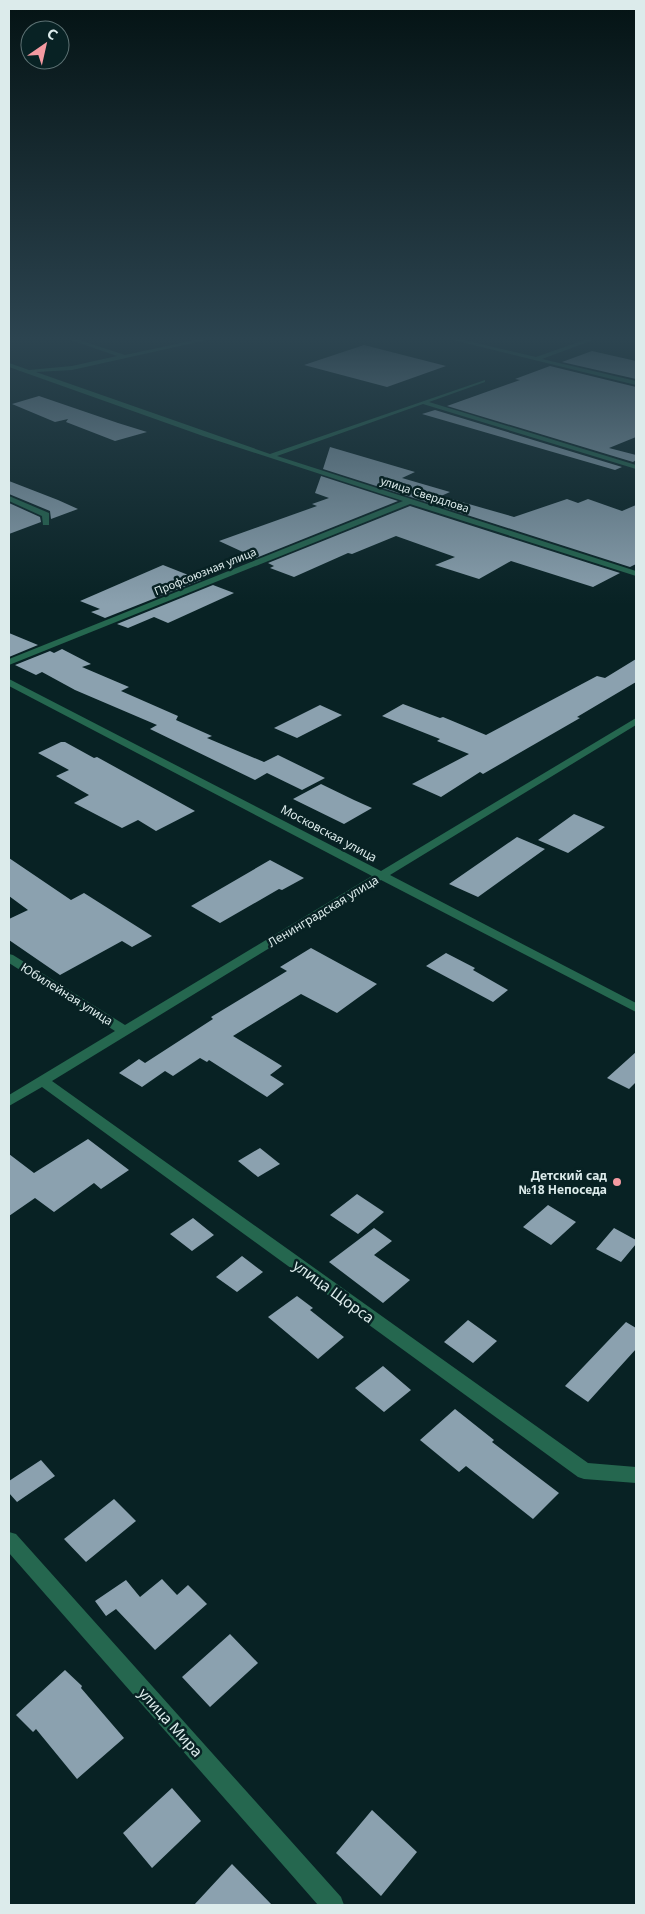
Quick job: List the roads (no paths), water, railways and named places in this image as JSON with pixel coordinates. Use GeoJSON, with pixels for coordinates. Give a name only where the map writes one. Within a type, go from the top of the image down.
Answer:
{"type":"FeatureCollection","features":[{"type":"Feature","properties":{"kind":"street","name":"улица Свердлова"},"geometry":{"type":"LineString","coordinates":[[178,426],[636,574]]}},
{"type":"Feature","properties":{"kind":"street"},"geometry":{"type":"LineString","coordinates":[[270,456],[354,426]]}},
{"type":"Feature","properties":{"kind":"street"},"geometry":{"type":"LineString","coordinates":[[502,426],[636,467]]}},
{"type":"Feature","properties":{"kind":"street"},"geometry":{"type":"LineString","coordinates":[[9,498],[46,515],[46,523]]}},
{"type":"Feature","properties":{"kind":"street","name":"Профсоюзная улица"},"geometry":{"type":"LineString","coordinates":[[9,662],[410,501]]}},
{"type":"Feature","properties":{"kind":"street","name":"Московская улица"},"geometry":{"type":"LineString","coordinates":[[9,682],[636,1008]]}},
{"type":"Feature","properties":{"kind":"street","name":"Ленинградская улица"},"geometry":{"type":"LineString","coordinates":[[9,1101],[636,721]]}},
{"type":"Feature","properties":{"kind":"street","name":"Юбилейная улица"},"geometry":{"type":"LineString","coordinates":[[9,958],[125,1031]]}},
{"type":"Feature","properties":{"kind":"street","name":"улица Щорса"},"geometry":{"type":"LineString","coordinates":[[42,1081],[584,1471],[636,1475]]}},
{"type":"Feature","properties":{"kind":"street","name":"улица Мира"},"geometry":{"type":"LineString","coordinates":[[9,1540],[333,1905]]}},
{"type":"Feature","properties":{"kind":"place","name":"Детский сад №18 Непоседа"},"geometry":{"type":"Point","coordinates":[617,1182]}}]}
